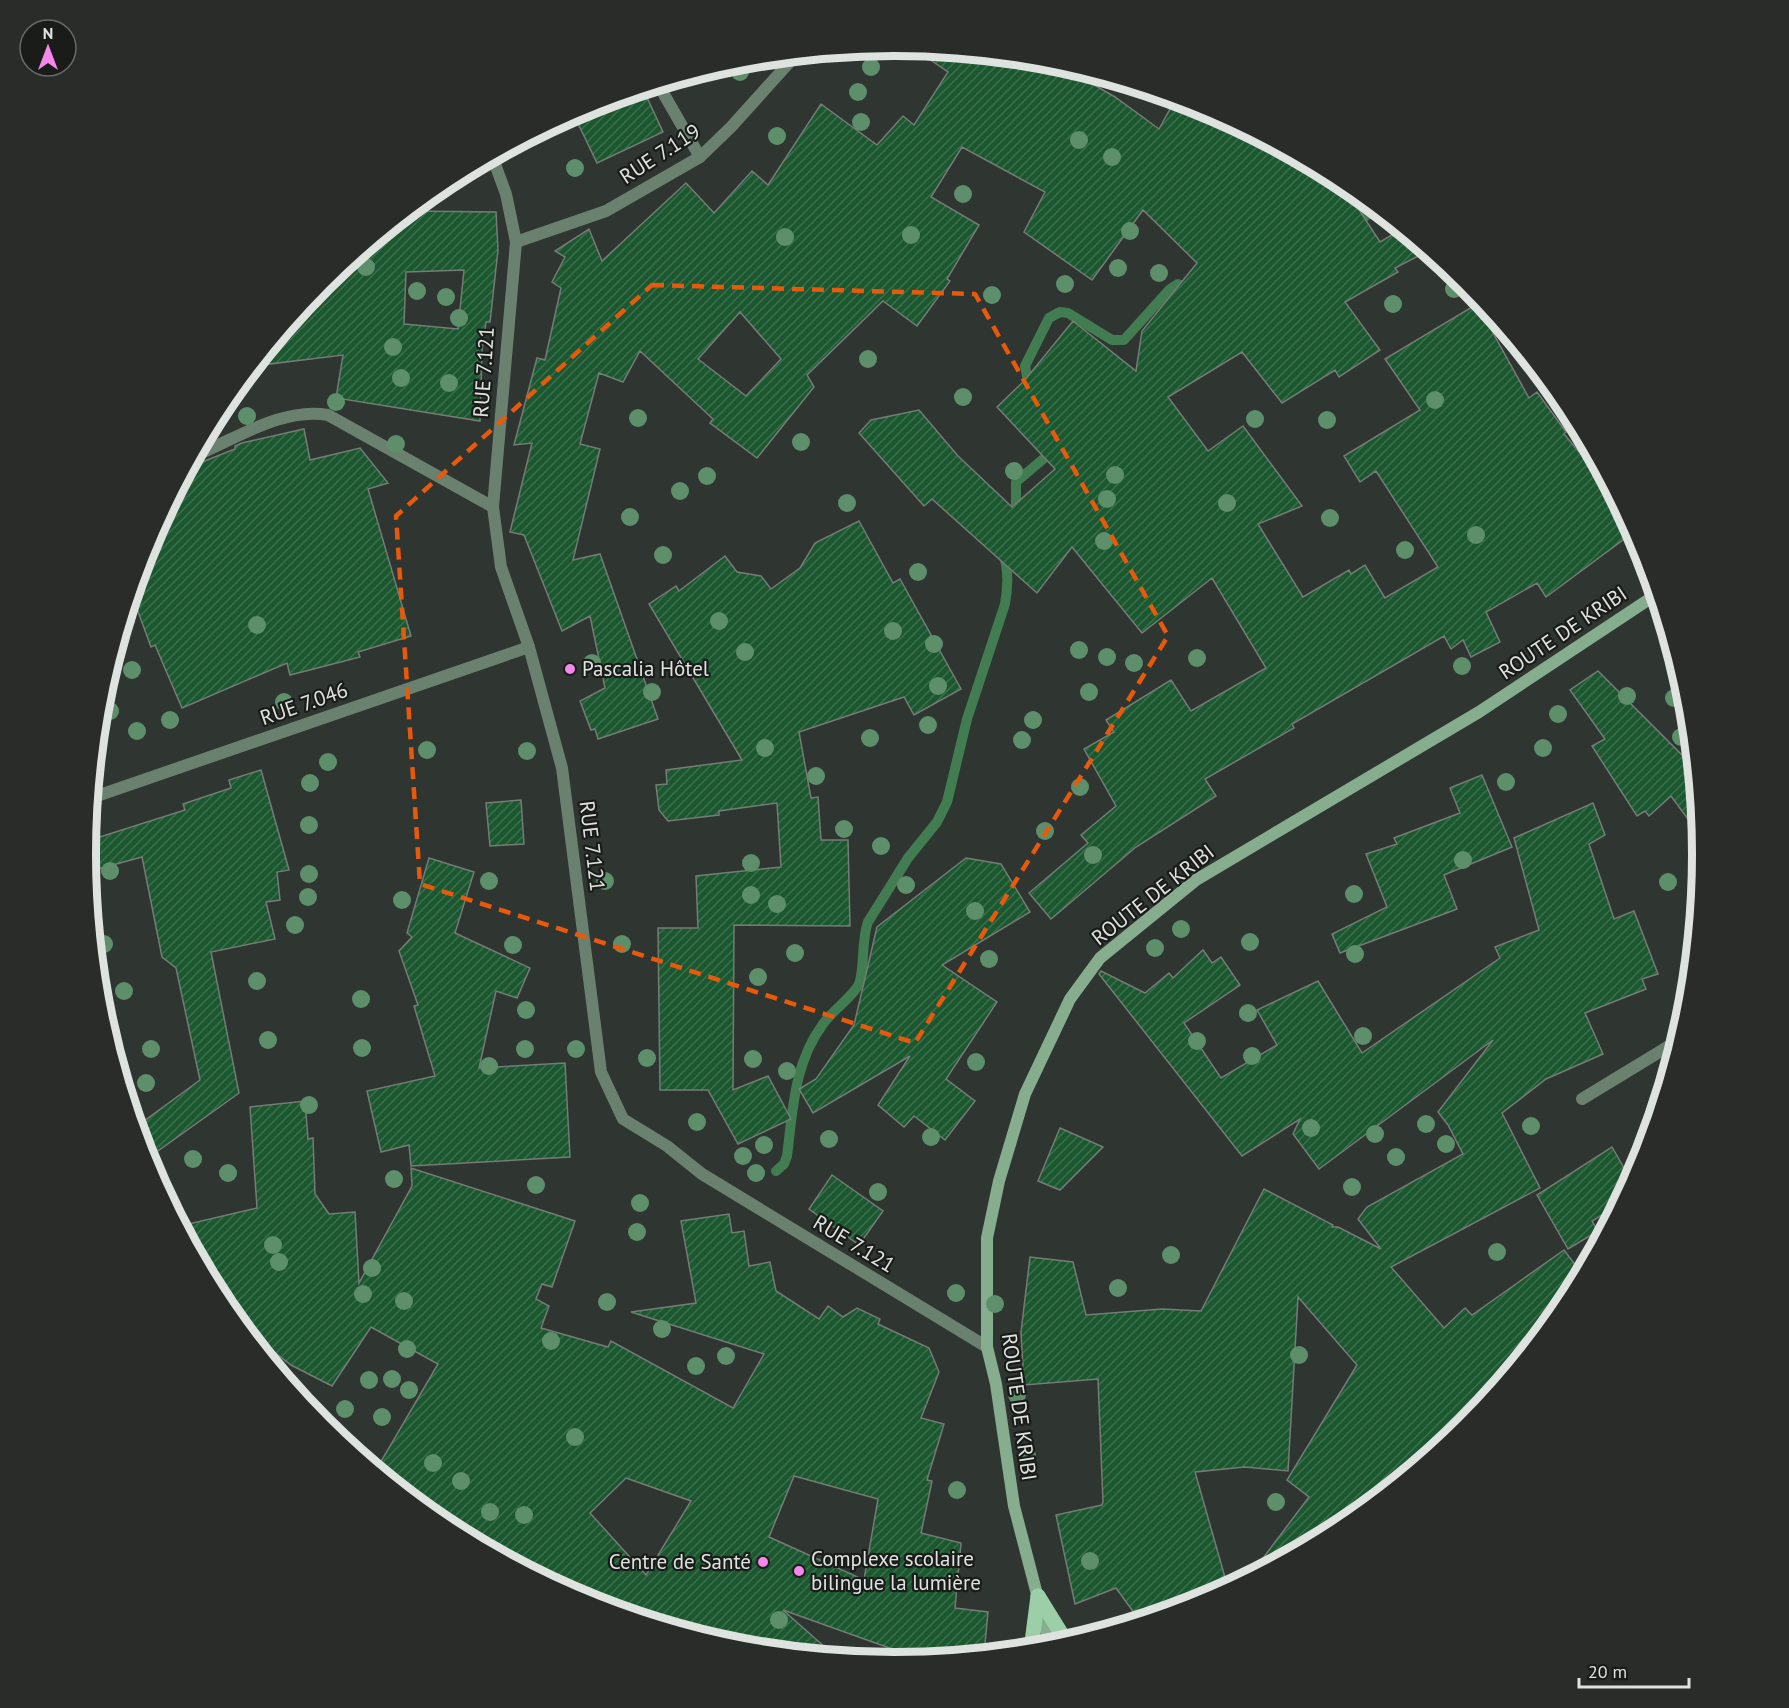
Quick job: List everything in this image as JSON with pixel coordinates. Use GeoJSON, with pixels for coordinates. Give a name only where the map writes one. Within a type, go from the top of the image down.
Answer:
{"type":"FeatureCollection","features":[{"type":"Feature","properties":{"kind":"main road","name":"ROUTE DE KRIBI"},"geometry":{"type":"LineString","coordinates":[[1048,1637],[1014,1506],[996,1384],[987,1347],[987,1238],[999,1181],[1025,1094],[1070,999],[1100,958],[1196,880],[1479,712],[1651,598]]}},
{"type":"Feature","properties":{"kind":"main road"},"geometry":{"type":"LineString","coordinates":[[1038,1596],[1062,1634]]}},
{"type":"Feature","properties":{"kind":"main road"},"geometry":{"type":"LineString","coordinates":[[1032,1640],[1038,1596]]}},
{"type":"Feature","properties":{"kind":"street","name":"RUE 7.119"},"geometry":{"type":"LineString","coordinates":[[516,242],[606,211],[700,157],[731,127],[790,62]]}},
{"type":"Feature","properties":{"kind":"street"},"geometry":{"type":"LineString","coordinates":[[662,91],[700,157]]}},
{"type":"Feature","properties":{"kind":"street","name":"RUE 7.121"},"geometry":{"type":"LineString","coordinates":[[494,162],[506,194],[516,242],[493,507],[501,567],[529,647],[562,768],[601,1072],[623,1119],[667,1146],[702,1174],[987,1347]]}},
{"type":"Feature","properties":{"kind":"street"},"geometry":{"type":"LineString","coordinates":[[206,451],[283,417],[308,411],[328,415],[493,507]]}},
{"type":"Feature","properties":{"kind":"street","name":"RUE 7.046"},"geometry":{"type":"LineString","coordinates":[[99,795],[529,647]]}},
{"type":"Feature","properties":{"kind":"street"},"geometry":{"type":"LineString","coordinates":[[1582,1099],[1670,1046]]}},
{"type":"Feature","properties":{"kind":"highlighted area"},"geometry":{"type":"Polygon","coordinates":[[[652,285],[975,294],[1168,636],[915,1043],[420,884],[396,516],[652,285]]]}},
{"type":"Feature","properties":{"kind":"building"},"geometry":{"type":"Polygon","coordinates":[[[925,57],[999,62],[1084,79],[1115,97],[1159,129],[1172,106],[1248,138],[1294,162],[1353,201],[1380,242],[1395,233],[1421,254],[1395,268],[1398,272],[1345,302],[1380,350],[1339,377],[1335,370],[1282,403],[1242,352],[1168,397],[1208,451],[1243,426],[1302,506],[1258,524],[1303,597],[1349,570],[1351,574],[1365,565],[1385,598],[1438,567],[1376,471],[1360,482],[1344,456],[1420,410],[1385,359],[1474,306],[1483,315],[1529,398],[1537,392],[1566,432],[1564,434],[1594,470],[1627,537],[1546,597],[1537,583],[1486,612],[1500,642],[1471,657],[1463,640],[1451,649],[1444,636],[1292,724],[1294,728],[1205,779],[1216,796],[1136,847],[1051,919],[1029,893],[1088,843],[1081,835],[1116,806],[1084,749],[1114,732],[1106,720],[1171,680],[1191,711],[1266,668],[1212,578],[1142,633],[1072,547],[1037,593],[932,499],[924,506],[859,433],[871,420],[919,410],[958,456],[1012,507],[1055,469],[997,407],[1024,381],[1073,321],[1136,371],[1142,331],[1197,263],[1143,210],[1092,280],[1024,232],[1045,192],[962,147],[931,197],[979,225],[947,279],[950,281],[917,326],[883,301],[807,375],[814,387],[757,458],[710,423],[713,419],[640,351],[623,382],[599,373],[580,444],[600,449],[573,560],[600,554],[658,719],[598,739],[595,729],[591,730],[580,701],[605,688],[590,616],[562,631],[524,535],[510,532],[532,443],[514,445],[537,358],[545,360],[561,288],[552,282],[565,257],[555,251],[589,229],[602,261],[686,183],[714,213],[752,171],[768,185],[821,104],[877,145],[903,116],[914,125],[948,72],[925,57]],[[740,312],[698,359],[746,396],[781,359],[740,312]]]}},
{"type":"Feature","properties":{"kind":"building"},"geometry":{"type":"Polygon","coordinates":[[[646,96],[663,132],[597,163],[577,121],[646,96]]]}},
{"type":"Feature","properties":{"kind":"building"},"geometry":{"type":"Polygon","coordinates":[[[422,211],[496,212],[498,250],[490,322],[486,322],[482,350],[480,421],[336,398],[343,355],[264,365],[330,289],[368,254],[422,211]],[[464,270],[406,272],[404,324],[458,329],[464,270]]]}},
{"type":"Feature","properties":{"kind":"building"},"geometry":{"type":"Polygon","coordinates":[[[304,429],[310,460],[360,448],[388,483],[368,489],[411,636],[358,652],[360,657],[290,675],[287,663],[182,708],[155,645],[151,647],[136,605],[157,548],[178,501],[198,463],[235,449],[235,446],[304,429]]]}},
{"type":"Feature","properties":{"kind":"building"},"geometry":{"type":"Polygon","coordinates":[[[859,521],[893,583],[900,579],[961,689],[914,715],[904,697],[799,732],[811,798],[818,797],[821,840],[848,840],[850,926],[734,925],[733,1090],[768,1076],[791,1119],[738,1144],[708,1090],[660,1090],[658,928],[698,928],[696,876],[781,867],[777,803],[719,811],[719,815],[668,821],[659,810],[656,785],[667,784],[666,770],[742,760],[649,604],[676,586],[679,591],[725,556],[737,572],[761,576],[771,589],[800,568],[815,543],[859,521]]]}},
{"type":"Feature","properties":{"kind":"building"},"geometry":{"type":"Polygon","coordinates":[[[1598,671],[1687,760],[1692,824],[1671,796],[1649,816],[1645,811],[1637,816],[1592,746],[1605,739],[1570,690],[1598,671]]]}},
{"type":"Feature","properties":{"kind":"building"},"geometry":{"type":"Polygon","coordinates":[[[261,770],[289,870],[277,872],[280,900],[266,902],[275,939],[211,952],[239,1093],[155,1153],[142,1122],[200,1080],[176,968],[162,957],[142,857],[97,869],[97,838],[185,810],[183,804],[231,788],[229,780],[261,770]]]}},
{"type":"Feature","properties":{"kind":"building"},"geometry":{"type":"Polygon","coordinates":[[[1482,775],[1512,847],[1444,875],[1457,909],[1340,953],[1332,934],[1387,907],[1366,854],[1397,844],[1394,838],[1460,813],[1450,788],[1482,775]]]}},
{"type":"Feature","properties":{"kind":"building"},"geometry":{"type":"Polygon","coordinates":[[[521,800],[524,844],[490,846],[486,803],[521,800]]]}},
{"type":"Feature","properties":{"kind":"building"},"geometry":{"type":"Polygon","coordinates":[[[1593,803],[1605,835],[1589,844],[1614,919],[1634,911],[1658,974],[1642,979],[1646,989],[1585,1013],[1603,1054],[1546,1079],[1502,1113],[1540,1188],[1391,1267],[1444,1328],[1465,1308],[1472,1315],[1564,1250],[1577,1267],[1528,1340],[1459,1419],[1381,1487],[1294,1546],[1258,1565],[1309,1497],[1287,1480],[1357,1365],[1298,1297],[1288,1471],[1245,1467],[1195,1472],[1226,1580],[1200,1592],[1135,1615],[1116,1588],[1075,1604],[1056,1515],[1102,1505],[1103,1502],[1098,1379],[1024,1385],[1021,1332],[1030,1257],[1073,1262],[1086,1315],[1162,1309],[1201,1311],[1264,1189],[1333,1225],[1332,1227],[1338,1227],[1381,1249],[1358,1219],[1367,1207],[1463,1154],[1448,1125],[1438,1112],[1493,1040],[1319,1169],[1293,1134],[1300,1119],[1242,1156],[1099,974],[1101,971],[1145,993],[1169,973],[1173,978],[1203,950],[1212,963],[1221,957],[1240,985],[1184,1023],[1221,1078],[1277,1045],[1257,1010],[1318,981],[1362,1053],[1500,958],[1495,947],[1539,930],[1514,838],[1593,803]]]}},
{"type":"Feature","properties":{"kind":"building"},"geometry":{"type":"Polygon","coordinates":[[[429,858],[474,872],[455,933],[530,968],[517,998],[496,991],[479,1068],[565,1063],[570,1157],[411,1166],[409,1145],[381,1152],[367,1091],[435,1076],[414,1006],[418,1005],[399,951],[412,937],[407,933],[429,858]]]}},
{"type":"Feature","properties":{"kind":"building"},"geometry":{"type":"Polygon","coordinates":[[[966,858],[1001,864],[1030,912],[942,965],[997,1002],[946,1079],[975,1101],[945,1140],[914,1116],[904,1127],[878,1105],[910,1056],[813,1113],[799,1089],[816,1079],[854,1025],[877,927],[966,858]]]}},
{"type":"Feature","properties":{"kind":"building"},"geometry":{"type":"Polygon","coordinates":[[[305,1101],[308,1139],[313,1138],[315,1194],[329,1214],[355,1212],[359,1283],[412,1186],[411,1168],[575,1221],[552,1287],[542,1284],[536,1299],[549,1306],[541,1328],[608,1347],[611,1341],[733,1408],[764,1354],[631,1312],[696,1303],[681,1221],[729,1214],[732,1233],[744,1231],[749,1266],[770,1262],[776,1291],[819,1319],[828,1306],[843,1317],[857,1308],[880,1319],[878,1324],[929,1348],[939,1372],[921,1418],[944,1424],[927,1480],[932,1481],[921,1533],[961,1543],[955,1608],[988,1612],[985,1647],[900,1652],[783,1610],[828,1650],[739,1637],[638,1610],[589,1592],[495,1546],[451,1518],[380,1464],[438,1364],[371,1327],[332,1386],[291,1365],[265,1345],[231,1298],[187,1224],[257,1208],[250,1107],[305,1101]],[[794,1476],[769,1537],[864,1580],[878,1499],[794,1476]],[[626,1478],[590,1513],[646,1575],[691,1501],[626,1478]]]}},
{"type":"Feature","properties":{"kind":"building"},"geometry":{"type":"Polygon","coordinates":[[[1060,1128],[1103,1147],[1060,1190],[1038,1181],[1060,1128]]]}},
{"type":"Feature","properties":{"kind":"building"},"geometry":{"type":"Polygon","coordinates":[[[1612,1147],[1626,1172],[1609,1211],[1592,1221],[1598,1231],[1568,1249],[1537,1195],[1612,1147]]]}},
{"type":"Feature","properties":{"kind":"building"},"geometry":{"type":"Polygon","coordinates":[[[832,1175],[883,1211],[859,1245],[809,1209],[832,1175]]]}},
{"type":"Feature","properties":{"kind":"waterway"},"geometry":{"type":"LineString","coordinates":[[1354,227],[1369,213]]}},
{"type":"Feature","properties":{"kind":"waterway"},"geometry":{"type":"LineString","coordinates":[[1033,386],[1028,381],[1025,366],[1049,318],[1060,312],[1068,313],[1112,340],[1124,340],[1169,290],[1178,284],[1191,290]]}},
{"type":"Feature","properties":{"kind":"waterway"},"geometry":{"type":"LineString","coordinates":[[1010,516],[1016,508],[1016,482],[1055,449]]}},
{"type":"Feature","properties":{"kind":"waterway"},"geometry":{"type":"LineString","coordinates":[[776,1171],[784,1164],[787,1156],[796,1087],[806,1054],[823,1024],[858,986],[862,973],[864,938],[868,922],[908,858],[937,822],[947,802],[967,719],[1005,604],[1007,577],[1002,552]]}},
{"type":"Feature","properties":{"kind":"place","name":"Pascalia Hôtel"},"geometry":{"type":"Point","coordinates":[570,669]}},
{"type":"Feature","properties":{"kind":"place","name":"Centre de Santé"},"geometry":{"type":"Point","coordinates":[763,1562]}},
{"type":"Feature","properties":{"kind":"place","name":"Complexe scolaire bilingue la lumière"},"geometry":{"type":"Point","coordinates":[799,1571]}}]}
